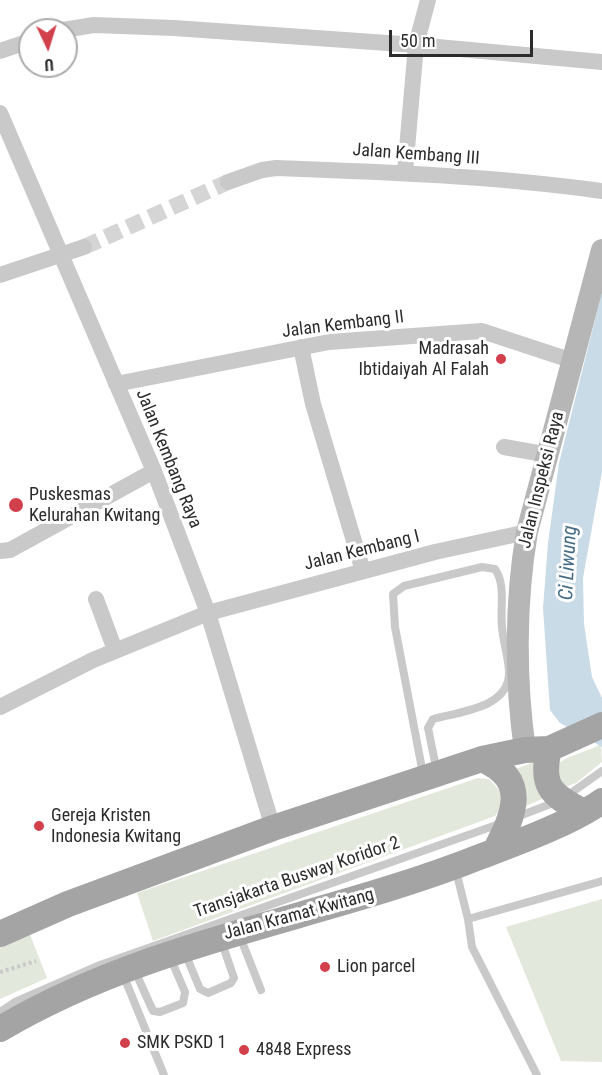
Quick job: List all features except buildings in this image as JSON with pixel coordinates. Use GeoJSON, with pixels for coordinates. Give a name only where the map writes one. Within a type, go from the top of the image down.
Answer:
{"type":"FeatureCollection","features":[{"type":"Feature","properties":{"kind":"main road"},"geometry":{"type":"LineString","coordinates":[[0,934],[68,904],[273,828],[482,759],[548,747],[602,725]]}},
{"type":"Feature","properties":{"kind":"main road"},"geometry":{"type":"LineString","coordinates":[[548,747],[546,780],[589,806]]}},
{"type":"Feature","properties":{"kind":"main road"},"geometry":{"type":"LineString","coordinates":[[482,759],[499,766],[512,787],[515,800],[512,819],[495,851]]}},
{"type":"Feature","properties":{"kind":"main road","name":"Jalan Kramat Kwitang"},"geometry":{"type":"LineString","coordinates":[[0,1029],[45,1003],[127,968],[229,933],[393,889],[495,851],[589,806]]}},
{"type":"Feature","properties":{"kind":"street"},"geometry":{"type":"LineString","coordinates":[[405,172],[416,45],[428,0]]}},
{"type":"Feature","properties":{"kind":"street"},"geometry":{"type":"LineString","coordinates":[[78,28],[94,25],[174,28],[416,45],[602,62]]}},
{"type":"Feature","properties":{"kind":"street"},"geometry":{"type":"LineString","coordinates":[[0,51],[18,45]]}},
{"type":"Feature","properties":{"kind":"street","name":"Jalan Kembang Raya"},"geometry":{"type":"LineString","coordinates":[[0,113],[154,471],[208,613],[273,828]]}},
{"type":"Feature","properties":{"kind":"street","name":"Jalan Kembang III"},"geometry":{"type":"LineString","coordinates":[[228,182],[262,170],[276,168],[405,172],[549,183],[602,191]]}},
{"type":"Feature","properties":{"kind":"street"},"geometry":{"type":"LineString","coordinates":[[0,275],[84,247]]}},
{"type":"Feature","properties":{"kind":"street","name":"Jalan Inspeksi Raya"},"geometry":{"type":"LineString","coordinates":[[548,747],[519,644],[521,568],[526,532],[549,455],[602,250]]}},
{"type":"Feature","properties":{"kind":"street","name":"Jalan Kembang II"},"geometry":{"type":"LineString","coordinates":[[116,384],[329,342],[482,331],[573,361]]}},
{"type":"Feature","properties":{"kind":"street"},"geometry":{"type":"LineString","coordinates":[[302,347],[313,404],[363,571]]}},
{"type":"Feature","properties":{"kind":"street"},"geometry":{"type":"LineString","coordinates":[[504,447],[549,455]]}},
{"type":"Feature","properties":{"kind":"street"},"geometry":{"type":"LineString","coordinates":[[0,551],[10,550],[154,471]]}},
{"type":"Feature","properties":{"kind":"street","name":"Jalan Kembang I"},"geometry":{"type":"LineString","coordinates":[[0,707],[115,650],[208,613],[363,571],[526,532]]}},
{"type":"Feature","properties":{"kind":"street"},"geometry":{"type":"LineString","coordinates":[[96,599],[115,650]]}},
{"type":"Feature","properties":{"kind":"lane"},"geometry":{"type":"LineString","coordinates":[[482,567],[495,569],[501,578],[502,626],[509,672],[507,685],[501,695],[491,702],[433,719],[428,728],[430,775],[395,627],[393,594],[404,586],[482,567]]}},
{"type":"Feature","properties":{"kind":"lane","name":"Transjakarta Busway Koridor 2"},"geometry":{"type":"LineString","coordinates":[[0,1012],[25,997],[100,965],[512,819],[589,806],[602,771]]}},
{"type":"Feature","properties":{"kind":"lane"},"geometry":{"type":"LineString","coordinates":[[455,867],[472,946],[537,1075]]}},
{"type":"Feature","properties":{"kind":"lane"},"geometry":{"type":"LineString","coordinates":[[468,919],[602,881]]}},
{"type":"Feature","properties":{"kind":"lane"},"geometry":{"type":"LineString","coordinates":[[176,951],[200,989],[208,993],[231,983],[234,978],[229,933]]}},
{"type":"Feature","properties":{"kind":"lane"},"geometry":{"type":"LineString","coordinates":[[229,933],[261,990]]}},
{"type":"Feature","properties":{"kind":"lane"},"geometry":{"type":"LineString","coordinates":[[127,968],[151,1008],[160,1012],[183,1003],[185,998],[176,951]]}},
{"type":"Feature","properties":{"kind":"lane"},"geometry":{"type":"LineString","coordinates":[[127,968],[164,1075]]}},
{"type":"Feature","properties":{"kind":"path"},"geometry":{"type":"LineString","coordinates":[[0,972],[36,961]]}},
{"type":"Feature","properties":{"kind":"shaded area"},"geometry":{"type":"Polygon","coordinates":[[[601,744],[602,762],[576,783],[565,787],[553,769],[563,760],[601,744]]]}},
{"type":"Feature","properties":{"kind":"shaded area"},"geometry":{"type":"Polygon","coordinates":[[[534,762],[549,796],[526,806],[526,789],[516,769],[534,762]]]}},
{"type":"Feature","properties":{"kind":"shaded area"},"geometry":{"type":"Polygon","coordinates":[[[478,778],[489,779],[502,793],[504,806],[495,816],[153,941],[137,893],[478,778]]]}},
{"type":"Feature","properties":{"kind":"shaded area"},"geometry":{"type":"Polygon","coordinates":[[[602,899],[602,1062],[561,1061],[506,927],[602,899]]]}},
{"type":"Feature","properties":{"kind":"shaded area"},"geometry":{"type":"Polygon","coordinates":[[[29,932],[47,978],[0,999],[0,946],[29,932]]]}},
{"type":"Feature","properties":{"kind":"water","name":"Ci Liwung"},"geometry":{"type":"Polygon","coordinates":[[[602,292],[602,472],[583,578],[584,624],[592,677],[602,698],[602,747],[560,723],[550,710],[543,608],[548,543],[559,463],[602,292]]]}},
{"type":"Feature","properties":{"kind":"tunnel"},"geometry":{"type":"LineString","coordinates":[[84,247],[228,182]]}},
{"type":"Feature","properties":{"kind":"place","name":"Madrasah Ibtidaiyah Al Falah"},"geometry":{"type":"Point","coordinates":[501,359]}},
{"type":"Feature","properties":{"kind":"place","name":"Puskesmas Kelurahan Kwitang"},"geometry":{"type":"Point","coordinates":[16,505]}},
{"type":"Feature","properties":{"kind":"place","name":"Gereja Kristen Indonesia Kwitang"},"geometry":{"type":"Point","coordinates":[39,826]}},
{"type":"Feature","properties":{"kind":"place","name":"Lion parcel"},"geometry":{"type":"Point","coordinates":[325,967]}},
{"type":"Feature","properties":{"kind":"place","name":"SMK PSKD 1"},"geometry":{"type":"Point","coordinates":[125,1043]}},
{"type":"Feature","properties":{"kind":"place","name":"4848 Express"},"geometry":{"type":"Point","coordinates":[244,1050]}}]}
